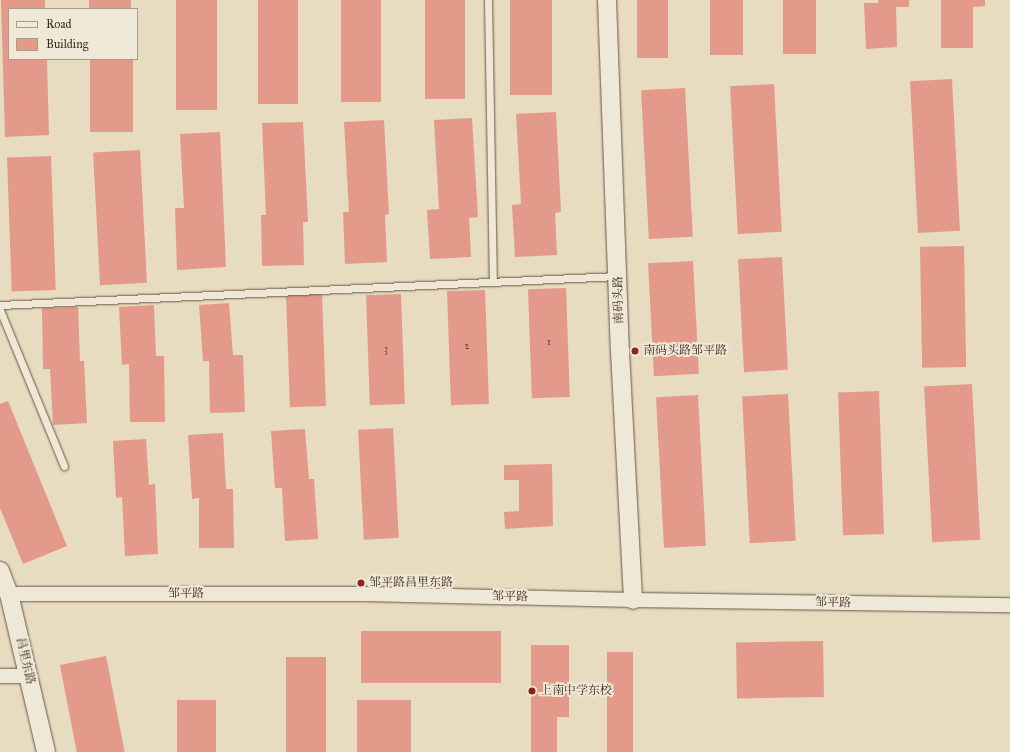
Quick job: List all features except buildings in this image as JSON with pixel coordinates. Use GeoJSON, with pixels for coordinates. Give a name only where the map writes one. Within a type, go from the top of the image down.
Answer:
{"type":"FeatureCollection","features":[{"type":"Feature","properties":{"kind":"street","name":"南码头路"},"geometry":{"type":"LineString","coordinates":[[607,0],[619,276],[620,351],[633,600]]}},
{"type":"Feature","properties":{"kind":"street","name":"昌里东路"},"geometry":{"type":"LineString","coordinates":[[0,571],[9,594],[46,752]]}},
{"type":"Feature","properties":{"kind":"street","name":"邹平路"},"geometry":{"type":"LineString","coordinates":[[9,594],[358,594],[633,600],[1010,605]]}},
{"type":"Feature","properties":{"kind":"street"},"geometry":{"type":"LineString","coordinates":[[0,676],[28,676]]}},
{"type":"Feature","properties":{"kind":"lane"},"geometry":{"type":"LineString","coordinates":[[488,0],[494,282]]}},
{"type":"Feature","properties":{"kind":"lane"},"geometry":{"type":"LineString","coordinates":[[0,305],[619,276]]}},
{"type":"Feature","properties":{"kind":"lane"},"geometry":{"type":"LineString","coordinates":[[0,310],[64,466]]}},
{"type":"Feature","properties":{"kind":"place","name":"南码头路邹平路"},"geometry":{"type":"Point","coordinates":[635,351]}},
{"type":"Feature","properties":{"kind":"place","name":"邹平路昌里东路"},"geometry":{"type":"Point","coordinates":[361,583]}},
{"type":"Feature","properties":{"kind":"place","name":"上南中学东校"},"geometry":{"type":"Point","coordinates":[532,691]}}]}
